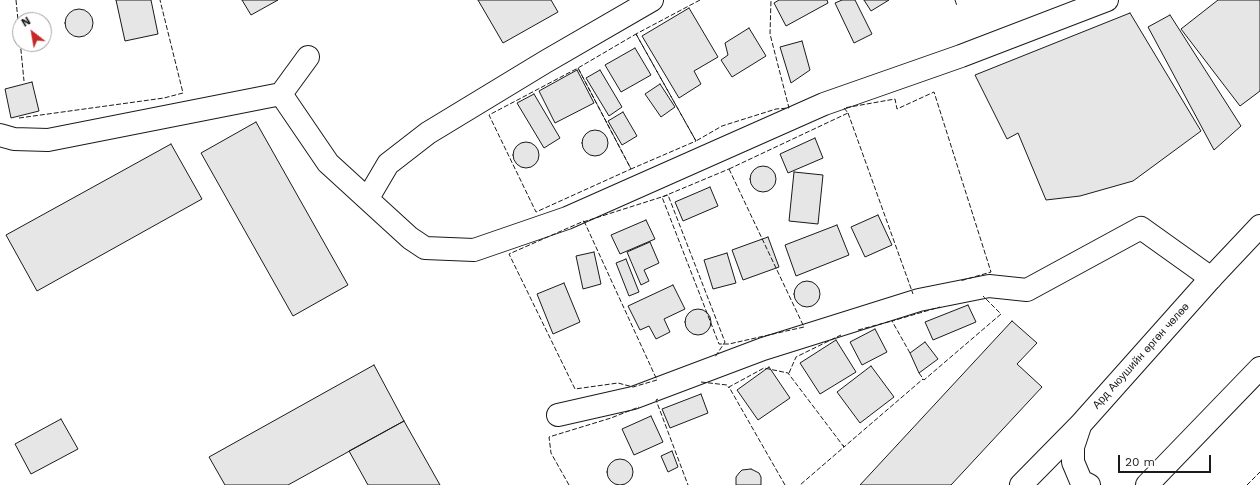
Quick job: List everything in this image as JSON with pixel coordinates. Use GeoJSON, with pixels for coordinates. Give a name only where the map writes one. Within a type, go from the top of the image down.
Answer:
{"type":"FeatureCollection","features":[{"type":"Feature","properties":{"kind":"street"},"geometry":{"type":"LineString","coordinates":[[368,198],[388,164],[428,133],[545,62],[652,0]]}},
{"type":"Feature","properties":{"kind":"street"},"geometry":{"type":"LineString","coordinates":[[281,94],[328,163],[410,238],[425,248],[474,250],[567,218],[824,104],[961,56],[1107,0]]}},
{"type":"Feature","properties":{"kind":"street"},"geometry":{"type":"LineString","coordinates":[[0,135],[14,139],[48,140],[281,94],[308,57]]}},
{"type":"Feature","properties":{"kind":"street","name":"Ард Аюушийн өргөн чөлөө"},"geometry":{"type":"LineString","coordinates":[[1021,485],[1080,425],[1211,278],[1260,226]]}},
{"type":"Feature","properties":{"kind":"street"},"geometry":{"type":"LineString","coordinates":[[558,415],[633,398],[763,349],[919,300],[989,286],[1027,290],[1141,228],[1211,278]]}},
{"type":"Feature","properties":{"kind":"street"},"geometry":{"type":"LineString","coordinates":[[1146,485],[1260,368]]}},
{"type":"Feature","properties":{"kind":"street"},"geometry":{"type":"LineString","coordinates":[[1080,425],[1073,447],[1073,462],[1081,481],[1089,485]]}},
{"type":"Feature","properties":{"kind":"building"},"geometry":{"type":"Polygon","coordinates":[[[116,0],[151,0],[158,34],[125,41],[116,0]]]}},
{"type":"Feature","properties":{"kind":"building"},"geometry":{"type":"Polygon","coordinates":[[[242,0],[278,0],[251,15],[242,0]]]}},
{"type":"Feature","properties":{"kind":"building"},"geometry":{"type":"Polygon","coordinates":[[[478,0],[551,0],[558,12],[503,43],[478,0]]]}},
{"type":"Feature","properties":{"kind":"building"},"geometry":{"type":"Polygon","coordinates":[[[779,0],[827,0],[828,3],[786,26],[774,3],[779,0]]]}},
{"type":"Feature","properties":{"kind":"building"},"geometry":{"type":"Polygon","coordinates":[[[842,0],[855,0],[872,34],[854,43],[835,3],[842,0]]]}},
{"type":"Feature","properties":{"kind":"building"},"geometry":{"type":"Polygon","coordinates":[[[864,0],[889,0],[871,11],[864,0]]]}},
{"type":"Feature","properties":{"kind":"building"},"geometry":{"type":"Polygon","coordinates":[[[1218,0],[1260,0],[1260,91],[1240,106],[1181,29],[1218,0]]]}},
{"type":"Feature","properties":{"kind":"building"},"geometry":{"type":"Polygon","coordinates":[[[689,8],[718,57],[694,71],[701,84],[679,98],[642,36],[689,8]]]}},
{"type":"Feature","properties":{"kind":"building"},"geometry":{"type":"Polygon","coordinates":[[[79,9],[85,10],[89,13],[92,17],[92,29],[89,33],[85,36],[79,37],[73,36],[69,33],[66,29],[65,23],[66,17],[69,13],[73,10],[79,9]]]}},
{"type":"Feature","properties":{"kind":"building"},"geometry":{"type":"Polygon","coordinates":[[[1130,13],[1201,131],[1133,181],[1080,196],[1046,200],[1018,133],[1007,139],[975,75],[1130,13]]]}},
{"type":"Feature","properties":{"kind":"building"},"geometry":{"type":"Polygon","coordinates":[[[1170,15],[1241,126],[1214,150],[1148,27],[1170,15]]]}},
{"type":"Feature","properties":{"kind":"building"},"geometry":{"type":"Polygon","coordinates":[[[749,28],[766,56],[732,77],[721,60],[728,55],[725,43],[749,28]]]}},
{"type":"Feature","properties":{"kind":"building"},"geometry":{"type":"Polygon","coordinates":[[[802,41],[810,70],[791,83],[780,47],[802,41]]]}},
{"type":"Feature","properties":{"kind":"building"},"geometry":{"type":"Polygon","coordinates":[[[635,48],[651,75],[621,92],[605,65],[635,48]]]}},
{"type":"Feature","properties":{"kind":"building"},"geometry":{"type":"Polygon","coordinates":[[[577,70],[594,103],[555,123],[539,91],[577,70]]]}},
{"type":"Feature","properties":{"kind":"building"},"geometry":{"type":"Polygon","coordinates":[[[600,70],[622,107],[609,116],[586,78],[600,70]]]}},
{"type":"Feature","properties":{"kind":"building"},"geometry":{"type":"Polygon","coordinates":[[[32,82],[39,111],[11,118],[5,89],[32,82]]]}},
{"type":"Feature","properties":{"kind":"building"},"geometry":{"type":"Polygon","coordinates":[[[660,84],[675,107],[661,117],[645,94],[660,84]]]}},
{"type":"Feature","properties":{"kind":"building"},"geometry":{"type":"Polygon","coordinates":[[[534,94],[560,138],[544,148],[517,103],[534,94]]]}},
{"type":"Feature","properties":{"kind":"building"},"geometry":{"type":"Polygon","coordinates":[[[623,112],[637,136],[622,145],[608,121],[623,112]]]}},
{"type":"Feature","properties":{"kind":"building"},"geometry":{"type":"Polygon","coordinates":[[[256,122],[348,285],[293,316],[201,153],[256,122]]]}},
{"type":"Feature","properties":{"kind":"building"},"geometry":{"type":"Polygon","coordinates":[[[595,130],[604,134],[608,143],[604,152],[595,156],[586,152],[582,143],[586,134],[595,130]]]}},
{"type":"Feature","properties":{"kind":"building"},"geometry":{"type":"Polygon","coordinates":[[[815,138],[823,158],[788,173],[780,154],[815,138]]]}},
{"type":"Feature","properties":{"kind":"building"},"geometry":{"type":"Polygon","coordinates":[[[526,142],[535,146],[539,155],[535,164],[526,168],[517,164],[513,155],[517,146],[526,142]]]}},
{"type":"Feature","properties":{"kind":"building"},"geometry":{"type":"Polygon","coordinates":[[[171,144],[202,199],[37,291],[6,235],[171,144]]]}},
{"type":"Feature","properties":{"kind":"building"},"geometry":{"type":"Polygon","coordinates":[[[763,166],[772,170],[776,179],[772,188],[763,192],[754,188],[750,179],[754,170],[763,166]]]}},
{"type":"Feature","properties":{"kind":"building"},"geometry":{"type":"Polygon","coordinates":[[[794,172],[823,175],[818,224],[789,221],[794,172]]]}},
{"type":"Feature","properties":{"kind":"building"},"geometry":{"type":"Polygon","coordinates":[[[710,187],[718,206],[683,221],[675,202],[710,187]]]}},
{"type":"Feature","properties":{"kind":"building"},"geometry":{"type":"Polygon","coordinates":[[[878,215],[892,245],[865,257],[851,227],[878,215]]]}},
{"type":"Feature","properties":{"kind":"building"},"geometry":{"type":"Polygon","coordinates":[[[646,220],[655,239],[620,254],[611,235],[646,220]]]}},
{"type":"Feature","properties":{"kind":"building"},"geometry":{"type":"Polygon","coordinates":[[[837,225],[849,255],[796,276],[785,245],[837,225]]]}},
{"type":"Feature","properties":{"kind":"building"},"geometry":{"type":"Polygon","coordinates":[[[768,237],[779,267],[743,280],[732,250],[768,237]]]}},
{"type":"Feature","properties":{"kind":"building"},"geometry":{"type":"Polygon","coordinates":[[[650,242],[659,263],[644,270],[649,281],[641,285],[627,252],[650,242]]]}},
{"type":"Feature","properties":{"kind":"building"},"geometry":{"type":"Polygon","coordinates":[[[594,252],[601,284],[583,289],[576,256],[594,252]]]}},
{"type":"Feature","properties":{"kind":"building"},"geometry":{"type":"Polygon","coordinates":[[[727,253],[736,283],[713,289],[704,260],[727,253]]]}},
{"type":"Feature","properties":{"kind":"building"},"geometry":{"type":"Polygon","coordinates":[[[626,259],[639,292],[629,296],[616,263],[626,259]]]}},
{"type":"Feature","properties":{"kind":"building"},"geometry":{"type":"Polygon","coordinates":[[[807,281],[816,285],[820,294],[816,303],[807,307],[798,303],[794,294],[798,285],[807,281]]]}},
{"type":"Feature","properties":{"kind":"building"},"geometry":{"type":"Polygon","coordinates":[[[564,283],[580,322],[553,334],[537,294],[564,283]]]}},
{"type":"Feature","properties":{"kind":"building"},"geometry":{"type":"Polygon","coordinates":[[[673,285],[685,309],[664,319],[670,332],[656,339],[649,326],[640,330],[628,306],[673,285]]]}},
{"type":"Feature","properties":{"kind":"building"},"geometry":{"type":"Polygon","coordinates":[[[968,305],[976,322],[933,340],[925,322],[968,305]]]}},
{"type":"Feature","properties":{"kind":"building"},"geometry":{"type":"Polygon","coordinates":[[[698,309],[707,313],[711,322],[707,331],[698,335],[689,331],[685,322],[689,313],[698,309]]]}},
{"type":"Feature","properties":{"kind":"building"},"geometry":{"type":"Polygon","coordinates":[[[1012,321],[1037,343],[1017,364],[1042,387],[951,485],[860,485],[1012,321]]]}},
{"type":"Feature","properties":{"kind":"building"},"geometry":{"type":"Polygon","coordinates":[[[875,329],[887,352],[862,365],[850,342],[875,329]]]}},
{"type":"Feature","properties":{"kind":"building"},"geometry":{"type":"Polygon","coordinates":[[[836,340],[856,372],[820,394],[800,363],[836,340]]]}},
{"type":"Feature","properties":{"kind":"building"},"geometry":{"type":"Polygon","coordinates":[[[925,342],[938,359],[919,373],[910,353],[925,342]]]}},
{"type":"Feature","properties":{"kind":"building"},"geometry":{"type":"Polygon","coordinates":[[[374,365],[404,421],[288,485],[225,485],[209,457],[374,365]]]}},
{"type":"Feature","properties":{"kind":"building"},"geometry":{"type":"Polygon","coordinates":[[[871,366],[894,397],[860,423],[837,392],[871,366]]]}},
{"type":"Feature","properties":{"kind":"building"},"geometry":{"type":"Polygon","coordinates":[[[769,367],[790,398],[758,420],[737,390],[769,367]]]}},
{"type":"Feature","properties":{"kind":"building"},"geometry":{"type":"Polygon","coordinates":[[[701,394],[708,413],[670,428],[662,409],[701,394]]]}},
{"type":"Feature","properties":{"kind":"building"},"geometry":{"type":"Polygon","coordinates":[[[651,416],[663,442],[634,455],[622,429],[651,416]]]}},
{"type":"Feature","properties":{"kind":"building"},"geometry":{"type":"Polygon","coordinates":[[[61,419],[78,449],[31,474],[15,444],[61,419]]]}},
{"type":"Feature","properties":{"kind":"building"},"geometry":{"type":"Polygon","coordinates":[[[404,421],[440,485],[368,485],[349,451],[404,421]]]}},
{"type":"Feature","properties":{"kind":"building"},"geometry":{"type":"Polygon","coordinates":[[[672,451],[678,467],[668,472],[661,456],[672,451]]]}},
{"type":"Feature","properties":{"kind":"building"},"geometry":{"type":"Polygon","coordinates":[[[620,459],[629,463],[633,472],[629,481],[620,485],[611,481],[607,472],[611,463],[620,459]]]}},
{"type":"Feature","properties":{"kind":"building"},"geometry":{"type":"Polygon","coordinates":[[[751,469],[759,473],[761,477],[761,485],[736,485],[736,477],[739,473],[742,470],[751,469]]]}},
{"type":"Feature","properties":{"kind":"fence"},"geometry":{"type":"LineString","coordinates":[[16,0],[24,81]]}},
{"type":"Feature","properties":{"kind":"fence"},"geometry":{"type":"LineString","coordinates":[[19,118],[164,98],[183,93],[160,0]]}},
{"type":"Feature","properties":{"kind":"fence"},"geometry":{"type":"LineString","coordinates":[[700,0],[636,34],[696,141],[722,126],[776,109],[789,108],[770,34],[771,0]]}},
{"type":"Feature","properties":{"kind":"fence"},"geometry":{"type":"LineString","coordinates":[[955,0],[957,6]]}},
{"type":"Feature","properties":{"kind":"fence"},"geometry":{"type":"LineString","coordinates":[[636,34],[696,141],[631,169],[578,68],[636,34]]}},
{"type":"Feature","properties":{"kind":"fence"},"geometry":{"type":"LineString","coordinates":[[578,68],[631,169],[536,212],[489,115],[578,68]]}},
{"type":"Feature","properties":{"kind":"fence"},"geometry":{"type":"LineString","coordinates":[[729,169],[848,113],[844,108],[895,99],[897,109],[934,92],[991,272],[960,281]]}},
{"type":"Feature","properties":{"kind":"fence"},"geometry":{"type":"LineString","coordinates":[[848,113],[913,294]]}},
{"type":"Feature","properties":{"kind":"fence"},"geometry":{"type":"LineString","coordinates":[[729,169],[804,327],[729,344],[719,344],[662,197],[729,169]]}},
{"type":"Feature","properties":{"kind":"fence"},"geometry":{"type":"LineString","coordinates":[[583,222],[668,195],[725,342],[715,357]]}},
{"type":"Feature","properties":{"kind":"fence"},"geometry":{"type":"LineString","coordinates":[[584,221],[657,380],[633,387],[618,383],[575,389],[509,254],[584,221]]}},
{"type":"Feature","properties":{"kind":"fence"},"geometry":{"type":"LineString","coordinates":[[919,373],[924,380],[1001,314],[983,296]]}},
{"type":"Feature","properties":{"kind":"fence"},"geometry":{"type":"LineString","coordinates":[[910,353],[892,321],[940,307]]}},
{"type":"Feature","properties":{"kind":"fence"},"geometry":{"type":"LineString","coordinates":[[858,330],[892,321]]}},
{"type":"Feature","properties":{"kind":"fence"},"geometry":{"type":"LineString","coordinates":[[789,373],[796,357],[841,335]]}},
{"type":"Feature","properties":{"kind":"fence"},"geometry":{"type":"LineString","coordinates":[[785,485],[729,387],[764,368],[788,373],[844,447],[800,485]]}},
{"type":"Feature","properties":{"kind":"fence"},"geometry":{"type":"LineString","coordinates":[[843,445],[844,447],[923,379]]}},
{"type":"Feature","properties":{"kind":"fence"},"geometry":{"type":"LineString","coordinates":[[701,382],[727,385],[729,388]]}},
{"type":"Feature","properties":{"kind":"fence"},"geometry":{"type":"LineString","coordinates":[[658,399],[656,400],[688,485]]}},
{"type":"Feature","properties":{"kind":"fence"},"geometry":{"type":"LineString","coordinates":[[569,485],[551,453],[549,437],[611,418],[639,407]]}},
{"type":"Feature","properties":{"kind":"fence"},"geometry":{"type":"LineString","coordinates":[[1247,485],[1260,472]]}}]}
